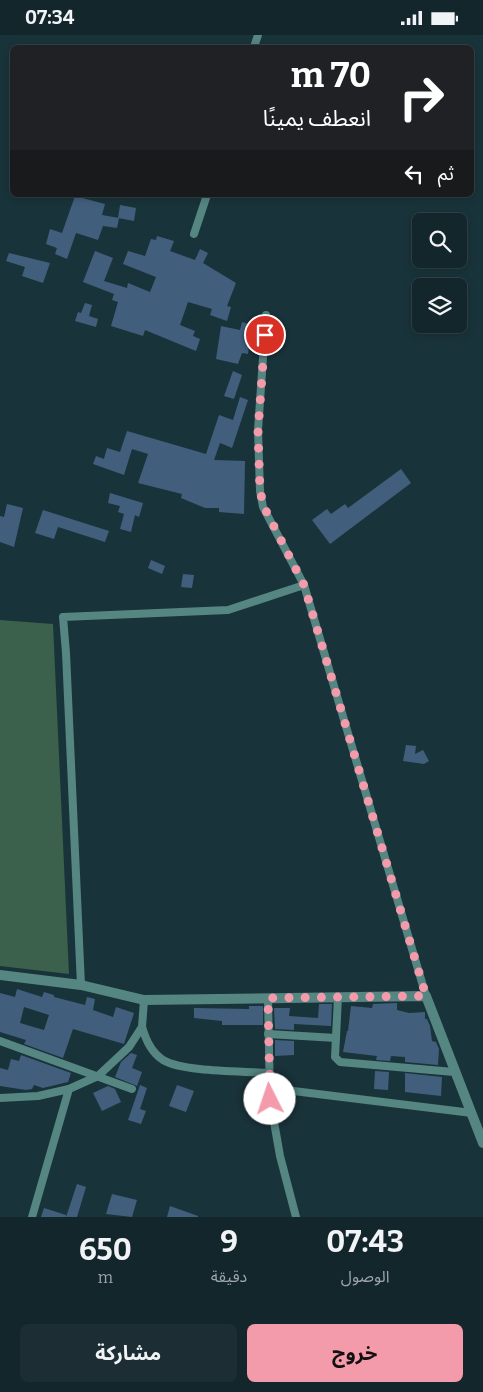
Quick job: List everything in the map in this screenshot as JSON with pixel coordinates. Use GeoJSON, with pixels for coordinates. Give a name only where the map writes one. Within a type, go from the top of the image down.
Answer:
{"type":"FeatureCollection","features":[{"type":"Feature","properties":{"kind":"street"},"geometry":{"type":"LineString","coordinates":[[194,234],[206,197]]}},
{"type":"Feature","properties":{"kind":"street"},"geometry":{"type":"LineString","coordinates":[[266,315],[258,431],[260,491],[264,507],[304,585],[426,996],[483,1143]]}},
{"type":"Feature","properties":{"kind":"street"},"geometry":{"type":"LineString","coordinates":[[81,985],[67,663],[63,617],[228,610],[304,585]]}},
{"type":"Feature","properties":{"kind":"street"},"geometry":{"type":"LineString","coordinates":[[0,975],[81,985],[144,1000],[426,996]]}},
{"type":"Feature","properties":{"kind":"street"},"geometry":{"type":"LineString","coordinates":[[338,997],[335,1057],[340,1062],[454,1072]]}},
{"type":"Feature","properties":{"kind":"street"},"geometry":{"type":"LineString","coordinates":[[268,998],[269,1088],[276,1138],[296,1217]]}},
{"type":"Feature","properties":{"kind":"street"},"geometry":{"type":"LineString","coordinates":[[144,1000],[142,1027],[151,1049],[163,1059],[178,1065],[268,1073]]}},
{"type":"Feature","properties":{"kind":"street"},"geometry":{"type":"LineString","coordinates":[[0,1098],[38,1096],[69,1089],[98,1076],[129,1047],[142,1027]]}},
{"type":"Feature","properties":{"kind":"street"},"geometry":{"type":"LineString","coordinates":[[268,1034],[336,1038]]}},
{"type":"Feature","properties":{"kind":"street"},"geometry":{"type":"LineString","coordinates":[[0,1041],[132,1089]]}},
{"type":"Feature","properties":{"kind":"street"},"geometry":{"type":"LineString","coordinates":[[269,1088],[472,1113]]}},
{"type":"Feature","properties":{"kind":"street"},"geometry":{"type":"LineString","coordinates":[[32,1217],[69,1089]]}},
{"type":"Feature","properties":{"kind":"green space"},"geometry":{"type":"Polygon","coordinates":[[[0,620],[53,624],[69,974],[0,966],[0,620]]]}},
{"type":"Feature","properties":{"kind":"building"},"geometry":{"type":"Polygon","coordinates":[[[75,197],[105,204],[102,215],[119,218],[117,228],[103,226],[98,240],[76,233],[67,259],[55,254],[57,248],[46,244],[50,229],[62,233],[75,197]]]}},
{"type":"Feature","properties":{"kind":"building"},"geometry":{"type":"Polygon","coordinates":[[[120,205],[136,208],[134,221],[118,218],[120,205]]]}},
{"type":"Feature","properties":{"kind":"building"},"geometry":{"type":"Polygon","coordinates":[[[157,236],[174,241],[170,251],[195,260],[200,249],[208,253],[203,263],[236,283],[227,306],[231,307],[227,321],[210,315],[212,309],[188,302],[180,325],[195,331],[193,336],[200,339],[196,351],[145,330],[143,336],[111,326],[118,302],[112,300],[114,294],[83,282],[95,251],[113,258],[104,281],[127,288],[128,283],[150,292],[156,277],[123,264],[128,251],[145,256],[151,239],[156,240],[157,236]]]}},
{"type":"Feature","properties":{"kind":"building"},"geometry":{"type":"Polygon","coordinates":[[[9,253],[50,263],[43,283],[22,276],[25,267],[6,261],[9,253]]]}},
{"type":"Feature","properties":{"kind":"building"},"geometry":{"type":"Polygon","coordinates":[[[85,303],[92,305],[89,316],[98,319],[96,327],[75,321],[78,312],[81,313],[85,303]]]}},
{"type":"Feature","properties":{"kind":"building"},"geometry":{"type":"Polygon","coordinates":[[[242,322],[252,325],[248,354],[242,353],[238,364],[216,359],[221,326],[240,330],[242,322]]]}},
{"type":"Feature","properties":{"kind":"building"},"geometry":{"type":"Polygon","coordinates":[[[233,371],[242,375],[234,399],[224,396],[233,371]]]}},
{"type":"Feature","properties":{"kind":"building"},"geometry":{"type":"Polygon","coordinates":[[[240,397],[248,400],[232,448],[220,443],[214,460],[245,461],[244,514],[219,512],[219,508],[205,508],[181,498],[182,494],[138,483],[148,454],[132,449],[124,475],[93,464],[96,456],[104,459],[107,448],[120,452],[127,431],[206,454],[219,415],[233,420],[240,397]]]}},
{"type":"Feature","properties":{"kind":"building"},"geometry":{"type":"Polygon","coordinates":[[[401,469],[411,483],[330,544],[312,520],[327,509],[331,514],[345,504],[348,508],[401,469]]]}},
{"type":"Feature","properties":{"kind":"building"},"geometry":{"type":"Polygon","coordinates":[[[110,493],[143,503],[139,517],[135,515],[131,532],[120,529],[124,514],[118,512],[120,506],[108,503],[110,493]]]}},
{"type":"Feature","properties":{"kind":"building"},"geometry":{"type":"Polygon","coordinates":[[[7,504],[23,508],[14,547],[0,542],[0,516],[4,517],[7,504]]]}},
{"type":"Feature","properties":{"kind":"building"},"geometry":{"type":"Polygon","coordinates":[[[43,510],[109,531],[105,542],[58,527],[54,539],[35,533],[43,510]]]}},
{"type":"Feature","properties":{"kind":"building"},"geometry":{"type":"Polygon","coordinates":[[[151,560],[165,566],[162,574],[148,568],[151,560]]]}},
{"type":"Feature","properties":{"kind":"building"},"geometry":{"type":"Polygon","coordinates":[[[183,574],[194,575],[192,588],[181,587],[183,574]]]}},
{"type":"Feature","properties":{"kind":"building"},"geometry":{"type":"Polygon","coordinates":[[[406,745],[416,746],[415,754],[423,750],[429,761],[424,764],[403,761],[406,745]]]}},
{"type":"Feature","properties":{"kind":"building"},"geometry":{"type":"Polygon","coordinates":[[[17,989],[42,997],[44,992],[54,995],[54,997],[85,1005],[87,997],[95,999],[93,1010],[113,1017],[116,1007],[134,1013],[124,1044],[73,1029],[63,1058],[24,1044],[26,1040],[0,1032],[0,993],[15,997],[17,989]],[[24,1007],[20,1023],[44,1030],[49,1015],[24,1007]]]}},
{"type":"Feature","properties":{"kind":"building"},"geometry":{"type":"Polygon","coordinates":[[[397,1003],[397,1010],[409,1013],[425,1012],[425,1019],[427,1019],[430,1026],[432,1041],[436,1042],[439,1049],[438,1065],[405,1062],[405,1057],[391,1056],[390,1061],[376,1060],[377,1056],[343,1052],[351,1006],[372,1008],[373,1004],[397,1003]]]}},
{"type":"Feature","properties":{"kind":"building"},"geometry":{"type":"Polygon","coordinates":[[[319,1004],[332,1004],[331,1026],[294,1024],[294,1030],[275,1029],[274,1008],[290,1008],[289,1016],[318,1018],[319,1004]]]}},
{"type":"Feature","properties":{"kind":"building"},"geometry":{"type":"Polygon","coordinates":[[[249,1006],[263,1006],[263,1025],[222,1025],[222,1021],[194,1018],[194,1008],[249,1009],[249,1006]]]}},
{"type":"Feature","properties":{"kind":"building"},"geometry":{"type":"Polygon","coordinates":[[[275,1040],[294,1041],[294,1055],[275,1056],[275,1040]]]}},
{"type":"Feature","properties":{"kind":"building"},"geometry":{"type":"Polygon","coordinates":[[[131,1053],[137,1055],[132,1068],[142,1072],[137,1086],[115,1077],[121,1062],[131,1053]]]}},
{"type":"Feature","properties":{"kind":"building"},"geometry":{"type":"Polygon","coordinates":[[[21,1055],[71,1073],[68,1082],[43,1088],[34,1085],[32,1089],[26,1090],[0,1086],[0,1068],[8,1070],[11,1059],[19,1061],[21,1055]]]}},
{"type":"Feature","properties":{"kind":"building"},"geometry":{"type":"Polygon","coordinates":[[[375,1071],[389,1072],[388,1090],[374,1089],[375,1071]]]}},
{"type":"Feature","properties":{"kind":"building"},"geometry":{"type":"Polygon","coordinates":[[[405,1073],[442,1077],[441,1096],[405,1092],[405,1073]]]}},
{"type":"Feature","properties":{"kind":"building"},"geometry":{"type":"Polygon","coordinates":[[[140,1085],[147,1088],[140,1109],[146,1111],[141,1124],[128,1120],[140,1085]]]}},
{"type":"Feature","properties":{"kind":"building"},"geometry":{"type":"Polygon","coordinates":[[[177,1085],[194,1091],[186,1112],[169,1106],[177,1085]]]}},
{"type":"Feature","properties":{"kind":"building"},"geometry":{"type":"Polygon","coordinates":[[[108,1086],[115,1089],[121,1102],[102,1111],[93,1093],[108,1086]]]}},
{"type":"Feature","properties":{"kind":"building"},"geometry":{"type":"Polygon","coordinates":[[[77,1184],[86,1187],[77,1217],[66,1217],[77,1184]]]}},
{"type":"Feature","properties":{"kind":"building"},"geometry":{"type":"Polygon","coordinates":[[[112,1194],[137,1200],[132,1217],[106,1214],[112,1194]]]}},
{"type":"Feature","properties":{"kind":"building"},"geometry":{"type":"Polygon","coordinates":[[[170,1206],[198,1216],[198,1217],[167,1217],[170,1206]]]}},
{"type":"Feature","properties":{"kind":"building"},"geometry":{"type":"Polygon","coordinates":[[[44,1208],[66,1215],[66,1217],[41,1217],[44,1208]]]}},
{"type":"Feature","properties":{"kind":"route"},"geometry":{"type":"LineString","coordinates":[[265,335],[258,431],[260,491],[264,507],[304,585],[370,813],[401,909],[426,996],[268,998],[270,1099]]}}]}
